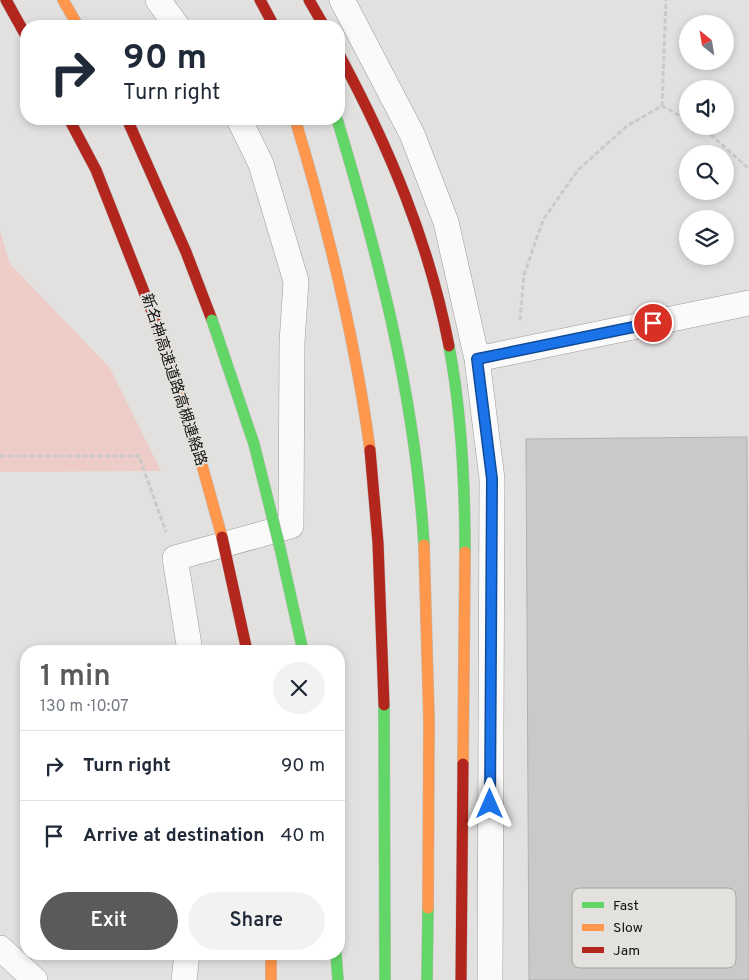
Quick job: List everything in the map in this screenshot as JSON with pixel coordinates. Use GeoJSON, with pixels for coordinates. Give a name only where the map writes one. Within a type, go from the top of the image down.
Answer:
{"type":"FeatureCollection","features":[{"type":"Feature","properties":{"kind":"highway"},"geometry":{"type":"LineString","coordinates":[[6,0],[20,25]]}},
{"type":"Feature","properties":{"kind":"highway"},"geometry":{"type":"LineString","coordinates":[[63,0],[75,20]]}},
{"type":"Feature","properties":{"kind":"highway"},"geometry":{"type":"LineString","coordinates":[[253,0],[261,20]]}},
{"type":"Feature","properties":{"kind":"highway"},"geometry":{"type":"LineString","coordinates":[[260,0],[271,20]]}},
{"type":"Feature","properties":{"kind":"highway"},"geometry":{"type":"LineString","coordinates":[[309,0],[321,20]]}},
{"type":"Feature","properties":{"kind":"highway"},"geometry":{"type":"LineString","coordinates":[[345,65],[362,95],[400,178],[423,242],[443,313],[454,375],[462,446],[466,525],[461,980]]}},
{"type":"Feature","properties":{"kind":"highway","name":"新名神高速道路高槻連絡路"},"geometry":{"type":"LineString","coordinates":[[72,125],[99,179],[161,335],[200,458],[226,551],[246,645]]}},
{"type":"Feature","properties":{"kind":"highway"},"geometry":{"type":"LineString","coordinates":[[130,125],[186,252],[212,320],[254,444],[302,645]]}},
{"type":"Feature","properties":{"kind":"highway"},"geometry":{"type":"LineString","coordinates":[[297,125],[321,204],[337,268],[371,454],[378,529],[384,701],[385,980]]}},
{"type":"Feature","properties":{"kind":"highway"},"geometry":{"type":"LineString","coordinates":[[339,125],[383,276],[402,365],[416,462],[424,548],[428,736],[427,980]]}},
{"type":"Feature","properties":{"kind":"highway"},"geometry":{"type":"LineString","coordinates":[[332,144],[362,202]]}},
{"type":"Feature","properties":{"kind":"highway"},"geometry":{"type":"LineString","coordinates":[[271,960],[271,980]]}},
{"type":"Feature","properties":{"kind":"highway"},"geometry":{"type":"LineString","coordinates":[[331,980],[334,960]]}},
{"type":"Feature","properties":{"kind":"highway"},"geometry":{"type":"LineString","coordinates":[[336,960],[338,980]]}},
{"type":"Feature","properties":{"kind":"street"},"geometry":{"type":"LineString","coordinates":[[158,0],[173,20]]}},
{"type":"Feature","properties":{"kind":"street"},"geometry":{"type":"LineString","coordinates":[[342,0],[412,134],[446,222],[477,359],[492,479],[490,980]]}},
{"type":"Feature","properties":{"kind":"street"},"geometry":{"type":"LineString","coordinates":[[189,645],[175,558],[291,526],[292,343],[296,281],[261,164],[242,125]]}},
{"type":"Feature","properties":{"kind":"street"},"geometry":{"type":"LineString","coordinates":[[477,359],[749,303]]}},
{"type":"Feature","properties":{"kind":"street"},"geometry":{"type":"LineString","coordinates":[[0,948],[35,980]]}},
{"type":"Feature","properties":{"kind":"street"},"geometry":{"type":"LineString","coordinates":[[184,980],[186,960]]}},
{"type":"Feature","properties":{"kind":"path"},"geometry":{"type":"LineString","coordinates":[[662,106],[666,0]]}},
{"type":"Feature","properties":{"kind":"path"},"geometry":{"type":"LineString","coordinates":[[662,106],[679,115]]}},
{"type":"Feature","properties":{"kind":"path"},"geometry":{"type":"LineString","coordinates":[[518,351],[524,275],[543,220],[578,170],[627,126],[662,106]]}},
{"type":"Feature","properties":{"kind":"path"},"geometry":{"type":"LineString","coordinates":[[711,135],[749,169]]}},
{"type":"Feature","properties":{"kind":"path"},"geometry":{"type":"LineString","coordinates":[[0,456],[139,456],[175,558]]}},
{"type":"Feature","properties":{"kind":"shaded area"},"geometry":{"type":"Polygon","coordinates":[[[0,231],[10,264],[110,368],[161,471],[0,472],[0,231]]]}},
{"type":"Feature","properties":{"kind":"building"},"geometry":{"type":"Polygon","coordinates":[[[747,437],[749,980],[529,980],[526,439],[747,437]]]}},
{"type":"Feature","properties":{"kind":"traffic: fast"},"geometry":{"type":"LineString","coordinates":[[339,125],[381,277],[404,382],[413,436],[424,545]]}},
{"type":"Feature","properties":{"kind":"traffic: fast"},"geometry":{"type":"LineString","coordinates":[[212,320],[254,444],[302,645]]}},
{"type":"Feature","properties":{"kind":"traffic: fast"},"geometry":{"type":"LineString","coordinates":[[449,346],[457,397],[462,449],[465,552]]}},
{"type":"Feature","properties":{"kind":"traffic: fast"},"geometry":{"type":"LineString","coordinates":[[384,705],[385,980]]}},
{"type":"Feature","properties":{"kind":"traffic: fast"},"geometry":{"type":"LineString","coordinates":[[427,980],[428,908]]}},
{"type":"Feature","properties":{"kind":"traffic: fast"},"geometry":{"type":"LineString","coordinates":[[336,960],[338,980]]}},
{"type":"Feature","properties":{"kind":"traffic: slow"},"geometry":{"type":"LineString","coordinates":[[63,0],[75,20]]}},
{"type":"Feature","properties":{"kind":"traffic: slow"},"geometry":{"type":"LineString","coordinates":[[297,125],[319,201],[339,283],[357,366],[370,450]]}},
{"type":"Feature","properties":{"kind":"traffic: slow"},"geometry":{"type":"LineString","coordinates":[[161,335],[200,458],[222,537]]}},
{"type":"Feature","properties":{"kind":"traffic: slow"},"geometry":{"type":"LineString","coordinates":[[424,545],[429,721],[428,908]]}},
{"type":"Feature","properties":{"kind":"traffic: slow"},"geometry":{"type":"LineString","coordinates":[[463,764],[465,552]]}},
{"type":"Feature","properties":{"kind":"traffic: slow"},"geometry":{"type":"LineString","coordinates":[[271,960],[271,980]]}},
{"type":"Feature","properties":{"kind":"traffic: jam"},"geometry":{"type":"LineString","coordinates":[[6,0],[20,25]]}},
{"type":"Feature","properties":{"kind":"traffic: jam"},"geometry":{"type":"LineString","coordinates":[[260,0],[271,20]]}},
{"type":"Feature","properties":{"kind":"traffic: jam"},"geometry":{"type":"LineString","coordinates":[[309,0],[321,20]]}},
{"type":"Feature","properties":{"kind":"traffic: jam"},"geometry":{"type":"LineString","coordinates":[[345,66],[391,160],[419,232],[441,307],[449,346]]}},
{"type":"Feature","properties":{"kind":"traffic: jam"},"geometry":{"type":"LineString","coordinates":[[72,125],[96,170],[161,335]]}},
{"type":"Feature","properties":{"kind":"traffic: jam"},"geometry":{"type":"LineString","coordinates":[[130,125],[186,252],[212,320]]}},
{"type":"Feature","properties":{"kind":"traffic: jam"},"geometry":{"type":"LineString","coordinates":[[370,450],[378,543],[384,705]]}},
{"type":"Feature","properties":{"kind":"traffic: jam"},"geometry":{"type":"LineString","coordinates":[[222,537],[246,645]]}},
{"type":"Feature","properties":{"kind":"traffic: jam"},"geometry":{"type":"LineString","coordinates":[[461,980],[463,764]]}},
{"type":"Feature","properties":{"kind":"route"},"geometry":{"type":"LineString","coordinates":[[490,804],[492,479],[477,359],[653,323]]}}]}
